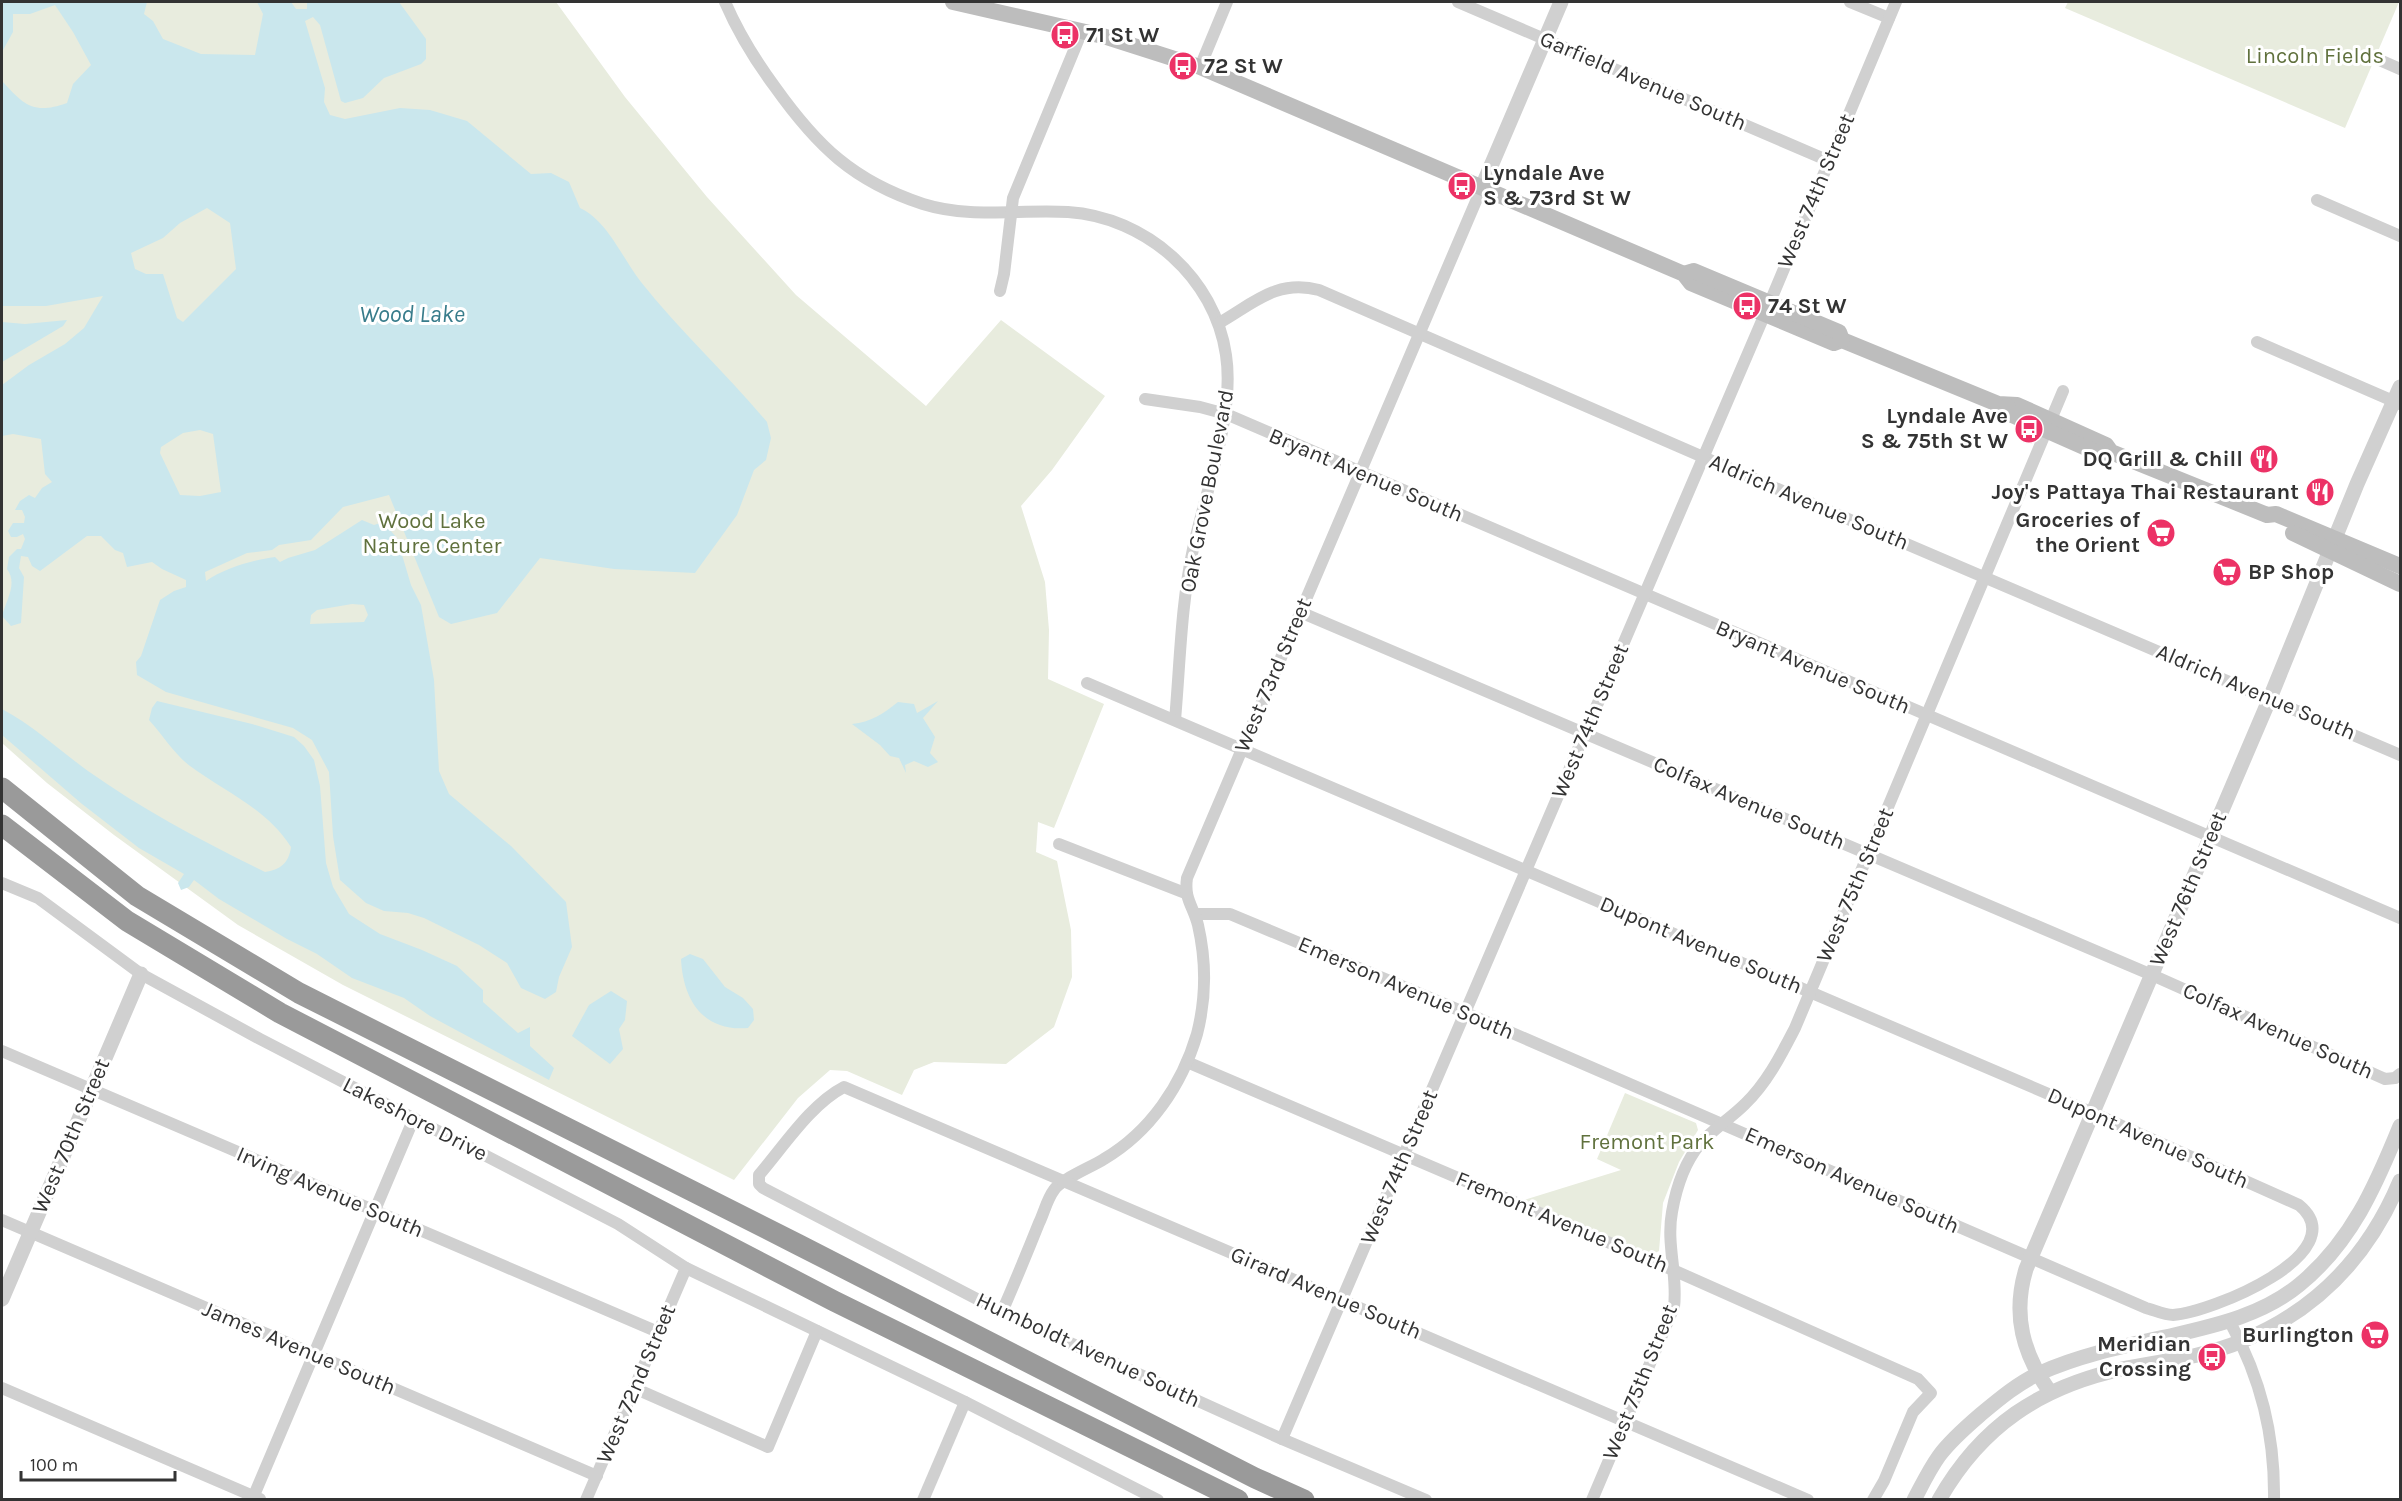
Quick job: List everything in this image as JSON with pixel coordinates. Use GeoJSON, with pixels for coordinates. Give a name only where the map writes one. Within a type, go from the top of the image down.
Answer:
{"type":"FeatureCollection","features":[{"type":"Feature","properties":{"kind":"highway"},"geometry":{"type":"LineString","coordinates":[[2,788],[137,896],[299,993],[810,1250],[1255,1478],[1304,1500]]}},
{"type":"Feature","properties":{"kind":"highway"},"geometry":{"type":"LineString","coordinates":[[2,825],[127,921],[280,1013],[834,1301],[1238,1500]]}},
{"type":"Feature","properties":{"kind":"main road"},"geometry":{"type":"LineString","coordinates":[[953,2],[1082,31],[1200,67],[1684,273],[1695,271],[1834,343],[1842,340],[2007,406],[2012,415],[2106,445],[2111,452],[2267,515],[2271,524],[2400,566]]}},
{"type":"Feature","properties":{"kind":"main road"},"geometry":{"type":"LineString","coordinates":[[2334,544],[2400,584]]}},
{"type":"Feature","properties":{"kind":"street","name":"Oak Grove Boulevard"},"geometry":{"type":"LineString","coordinates":[[725,2],[743,39],[764,73],[812,137],[864,179],[894,194],[926,205],[958,212],[1071,212],[1116,224],[1149,239],[1172,255],[1192,274],[1208,299],[1219,323],[1229,382],[1226,414],[1193,550],[1175,720]]}},
{"type":"Feature","properties":{"kind":"street"},"geometry":{"type":"LineString","coordinates":[[1200,67],[1227,2]]}},
{"type":"Feature","properties":{"kind":"street","name":"Garfield Avenue South"},"geometry":{"type":"LineString","coordinates":[[1458,2],[1829,161]]}},
{"type":"Feature","properties":{"kind":"street","name":"West 73rd Street"},"geometry":{"type":"LineString","coordinates":[[1185,893],[1187,878],[1561,2]]}},
{"type":"Feature","properties":{"kind":"street"},"geometry":{"type":"LineString","coordinates":[[1850,2],[1889,18]]}},
{"type":"Feature","properties":{"kind":"street","name":"West 74th Street"},"geometry":{"type":"LineString","coordinates":[[1282,1439],[1896,2]]}},
{"type":"Feature","properties":{"kind":"street"},"geometry":{"type":"LineString","coordinates":[[1000,291],[1013,198],[1082,31]]}},
{"type":"Feature","properties":{"kind":"street"},"geometry":{"type":"LineString","coordinates":[[2375,58],[2400,69]]}},
{"type":"Feature","properties":{"kind":"street"},"geometry":{"type":"LineString","coordinates":[[2318,200],[2400,236]]}},
{"type":"Feature","properties":{"kind":"street","name":"Aldrich Avenue South"},"geometry":{"type":"LineString","coordinates":[[1219,323],[1279,288],[1292,286],[1319,290],[2400,755]]}},
{"type":"Feature","properties":{"kind":"street"},"geometry":{"type":"LineString","coordinates":[[2257,342],[2398,397]]}},
{"type":"Feature","properties":{"kind":"street","name":"West 75th Street"},"geometry":{"type":"LineString","coordinates":[[1592,1500],[1624,1421],[1672,1315],[1676,1292],[1670,1236],[1672,1211],[1678,1188],[1700,1144],[1745,1104],[1765,1081],[1790,1037],[2063,391]]}},
{"type":"Feature","properties":{"kind":"street","name":"West 76th Street"},"geometry":{"type":"LineString","coordinates":[[2050,1392],[2037,1374],[2026,1349],[2019,1316],[2020,1293],[2031,1258],[2398,397]]}},
{"type":"Feature","properties":{"kind":"street","name":"Bryant Avenue South"},"geometry":{"type":"LineString","coordinates":[[1145,399],[1200,407],[1226,414],[2400,918]]}},
{"type":"Feature","properties":{"kind":"street","name":"Colfax Avenue South"},"geometry":{"type":"LineString","coordinates":[[1300,612],[2152,975],[2385,1078],[2398,1076]]}},
{"type":"Feature","properties":{"kind":"street","name":"Dupont Avenue South"},"geometry":{"type":"LineString","coordinates":[[1087,683],[2093,1113],[2299,1205],[2311,1217]]}},
{"type":"Feature","properties":{"kind":"street"},"geometry":{"type":"LineString","coordinates":[[1002,1312],[1054,1189],[1106,1158],[1131,1139],[1154,1117],[1173,1090],[1187,1062],[1197,1032],[1203,1001],[1204,969],[1201,937],[1195,914],[1185,893],[1059,844]]}},
{"type":"Feature","properties":{"kind":"street"},"geometry":{"type":"LineString","coordinates":[[2,883],[38,898],[141,974]]}},
{"type":"Feature","properties":{"kind":"street","name":"Emerson Avenue South"},"geometry":{"type":"LineString","coordinates":[[1195,914],[1230,914],[1466,1012],[2146,1308],[2170,1315],[2201,1310],[2276,1276],[2312,1239],[2311,1217]]}},
{"type":"Feature","properties":{"kind":"street","name":"West 70th Street"},"geometry":{"type":"LineString","coordinates":[[2,1299],[141,974]]}},
{"type":"Feature","properties":{"kind":"street","name":"Lakeshore Drive"},"geometry":{"type":"LineString","coordinates":[[141,974],[260,1040],[618,1224],[686,1268]]}},
{"type":"Feature","properties":{"kind":"street","name":"Irving Avenue South"},"geometry":{"type":"LineString","coordinates":[[2,1051],[658,1332]]}},
{"type":"Feature","properties":{"kind":"street","name":"Fremont Avenue South"},"geometry":{"type":"LineString","coordinates":[[1187,1062],[1673,1270],[1918,1379],[1930,1393],[1913,1412],[1884,1481],[1873,1500]]}},
{"type":"Feature","properties":{"kind":"street","name":"Girard Avenue South"},"geometry":{"type":"LineString","coordinates":[[759,1184],[759,1175],[816,1108],[830,1094],[844,1087],[1808,1500]]}},
{"type":"Feature","properties":{"kind":"street"},"geometry":{"type":"LineString","coordinates":[[2,1388],[256,1498],[312,1354],[414,1118]]}},
{"type":"Feature","properties":{"kind":"street"},"geometry":{"type":"LineString","coordinates":[[1914,1500],[1939,1456],[1968,1425],[2000,1398],[2037,1374],[2073,1360],[2115,1348],[2230,1322],[2299,1285],[2328,1257],[2354,1225],[2374,1188],[2400,1126]]}},
{"type":"Feature","properties":{"kind":"street"},"geometry":{"type":"LineString","coordinates":[[1939,1500],[1963,1463],[1984,1439],[2010,1417],[2050,1392],[2090,1377],[2200,1354],[2240,1342],[2274,1325],[2333,1283],[2352,1263],[2376,1231],[2400,1181]]}},
{"type":"Feature","properties":{"kind":"street","name":"Humboldt Avenue South"},"geometry":{"type":"LineString","coordinates":[[759,1184],[1002,1312],[1282,1439],[1426,1500]]}},
{"type":"Feature","properties":{"kind":"street","name":"James Avenue South"},"geometry":{"type":"LineString","coordinates":[[2,1220],[597,1476]]}},
{"type":"Feature","properties":{"kind":"street"},"geometry":{"type":"LineString","coordinates":[[686,1268],[965,1402],[1158,1500]]}},
{"type":"Feature","properties":{"kind":"street","name":"West 72nd Street"},"geometry":{"type":"LineString","coordinates":[[586,1500],[686,1268]]}},
{"type":"Feature","properties":{"kind":"street"},"geometry":{"type":"LineString","coordinates":[[2230,1322],[2240,1342],[2266,1412],[2274,1461],[2274,1500]]}},
{"type":"Feature","properties":{"kind":"street"},"geometry":{"type":"LineString","coordinates":[[634,1388],[768,1447],[817,1331]]}},
{"type":"Feature","properties":{"kind":"street"},"geometry":{"type":"LineString","coordinates":[[923,1500],[965,1402]]}},
{"type":"Feature","properties":{"kind":"green space","name":"Wood Lake Nature Center"},"geometry":{"type":"Polygon","coordinates":[[[2,2],[556,2],[625,97],[707,197],[796,295],[926,406],[1001,320],[1105,396],[1052,470],[1021,506],[1045,582],[1049,630],[1048,679],[1104,704],[1054,828],[1038,822],[1036,852],[1057,861],[1071,930],[1072,977],[1054,1027],[1006,1064],[934,1062],[914,1070],[902,1095],[847,1071],[830,1070],[798,1098],[734,1180],[343,985],[238,925],[114,835],[47,783],[2,743],[2,2]]]}},
{"type":"Feature","properties":{"kind":"green space","name":"Lincoln Fields"},"geometry":{"type":"Polygon","coordinates":[[[2068,2],[2399,2],[2345,128],[2065,8],[2068,2]]]}},
{"type":"Feature","properties":{"kind":"green space","name":"Fremont Park"},"geometry":{"type":"Polygon","coordinates":[[[1625,1093],[1696,1123],[1698,1130],[1679,1162],[1663,1203],[1659,1251],[1651,1255],[1524,1200],[1621,1170],[1597,1159],[1625,1093]]]}},
{"type":"Feature","properties":{"kind":"water","name":"Wood Lake"},"geometry":{"type":"Polygon","coordinates":[[[2,2],[147,2],[144,14],[153,21],[163,39],[201,54],[255,55],[263,14],[257,2],[291,2],[296,9],[307,9],[307,2],[399,2],[426,39],[426,59],[421,64],[384,78],[363,98],[345,103],[341,101],[320,25],[313,17],[305,21],[325,88],[324,102],[330,115],[345,119],[400,108],[430,110],[467,121],[531,174],[551,173],[569,182],[580,208],[590,214],[607,231],[641,282],[767,422],[771,438],[766,460],[754,470],[737,515],[695,573],[614,569],[540,558],[497,613],[451,624],[439,617],[389,495],[343,507],[311,540],[279,545],[272,550],[247,553],[205,572],[206,581],[230,568],[249,562],[275,557],[280,562],[315,550],[362,520],[374,525],[383,522],[397,538],[411,585],[421,605],[434,680],[439,771],[449,794],[511,846],[566,902],[572,947],[559,977],[556,992],[545,999],[521,988],[507,963],[479,945],[424,918],[408,913],[384,911],[366,903],[340,880],[333,836],[329,772],[312,740],[293,728],[166,692],[137,675],[136,662],[141,656],[160,600],[186,587],[186,580],[152,562],[127,567],[123,553],[115,550],[101,536],[87,536],[40,571],[32,566],[28,557],[21,556],[19,568],[24,577],[21,623],[11,626],[2,616],[11,586],[7,569],[9,557],[17,549],[21,549],[25,539],[23,534],[11,537],[8,531],[13,523],[24,523],[25,517],[22,510],[15,510],[20,501],[29,495],[35,498],[42,488],[52,482],[45,474],[41,439],[13,434],[2,436],[2,385],[29,365],[65,344],[84,328],[103,296],[46,306],[2,306],[2,81],[23,102],[37,108],[46,108],[67,103],[73,84],[91,65],[55,5],[30,14],[13,14],[13,32],[2,52],[2,2]],[[207,208],[180,223],[163,238],[131,253],[135,269],[146,274],[163,274],[177,318],[183,322],[236,269],[230,223],[207,208]],[[200,430],[183,433],[161,447],[160,453],[180,495],[200,496],[221,492],[213,434],[200,430]],[[352,604],[317,610],[311,615],[310,624],[364,622],[368,615],[364,605],[352,604]]]}},
{"type":"Feature","properties":{"kind":"water"},"geometry":{"type":"Polygon","coordinates":[[[67,320],[63,326],[2,362],[2,322],[25,324],[67,320]]]}},
{"type":"Feature","properties":{"kind":"water"},"geometry":{"type":"Polygon","coordinates":[[[157,701],[252,724],[294,737],[304,746],[314,760],[320,786],[326,863],[333,887],[349,914],[380,934],[457,966],[483,990],[483,1002],[518,1033],[530,1027],[530,1046],[554,1068],[549,1080],[430,1016],[404,998],[352,978],[317,954],[219,899],[194,880],[189,887],[181,890],[178,883],[184,874],[139,848],[82,804],[2,735],[2,709],[109,785],[174,825],[265,872],[283,865],[291,847],[281,833],[257,811],[184,761],[149,720],[152,708],[157,701]]]}},
{"type":"Feature","properties":{"kind":"water"},"geometry":{"type":"Polygon","coordinates":[[[938,701],[923,718],[935,737],[930,753],[938,762],[928,767],[914,761],[905,765],[906,773],[899,758],[890,756],[880,745],[852,724],[876,717],[898,702],[914,704],[917,713],[938,701]]]}},
{"type":"Feature","properties":{"kind":"water"},"geometry":{"type":"Polygon","coordinates":[[[690,954],[703,959],[725,987],[743,998],[753,1009],[754,1020],[748,1028],[719,1025],[698,1010],[686,988],[683,974],[681,959],[690,954]]]}},
{"type":"Feature","properties":{"kind":"water"},"geometry":{"type":"Polygon","coordinates":[[[611,991],[627,1001],[625,1020],[619,1029],[623,1049],[610,1064],[572,1036],[589,1005],[611,991]]]}},
{"type":"Feature","properties":{"kind":"place","name":"71 St W"},"geometry":{"type":"Point","coordinates":[1065,35]}},
{"type":"Feature","properties":{"kind":"place","name":"72 St W"},"geometry":{"type":"Point","coordinates":[1183,66]}},
{"type":"Feature","properties":{"kind":"place","name":"Lyndale Ave S & 73rd St W"},"geometry":{"type":"Point","coordinates":[1462,186]}},
{"type":"Feature","properties":{"kind":"place","name":"74 St W"},"geometry":{"type":"Point","coordinates":[1747,306]}},
{"type":"Feature","properties":{"kind":"place","name":"Lyndale Ave S & 75th St W"},"geometry":{"type":"Point","coordinates":[2029,429]}},
{"type":"Feature","properties":{"kind":"place","name":"DQ Grill & Chill"},"geometry":{"type":"Point","coordinates":[2264,459]}},
{"type":"Feature","properties":{"kind":"place","name":"Joy's Pattaya Thai Restaurant"},"geometry":{"type":"Point","coordinates":[2320,492]}},
{"type":"Feature","properties":{"kind":"place","name":"Groceries of the Orient"},"geometry":{"type":"Point","coordinates":[2161,533]}},
{"type":"Feature","properties":{"kind":"place","name":"BP Shop"},"geometry":{"type":"Point","coordinates":[2227,572]}},
{"type":"Feature","properties":{"kind":"place","name":"Burlington"},"geometry":{"type":"Point","coordinates":[2375,1335]}},
{"type":"Feature","properties":{"kind":"place","name":"Meridian Crossing"},"geometry":{"type":"Point","coordinates":[2212,1357]}}]}
